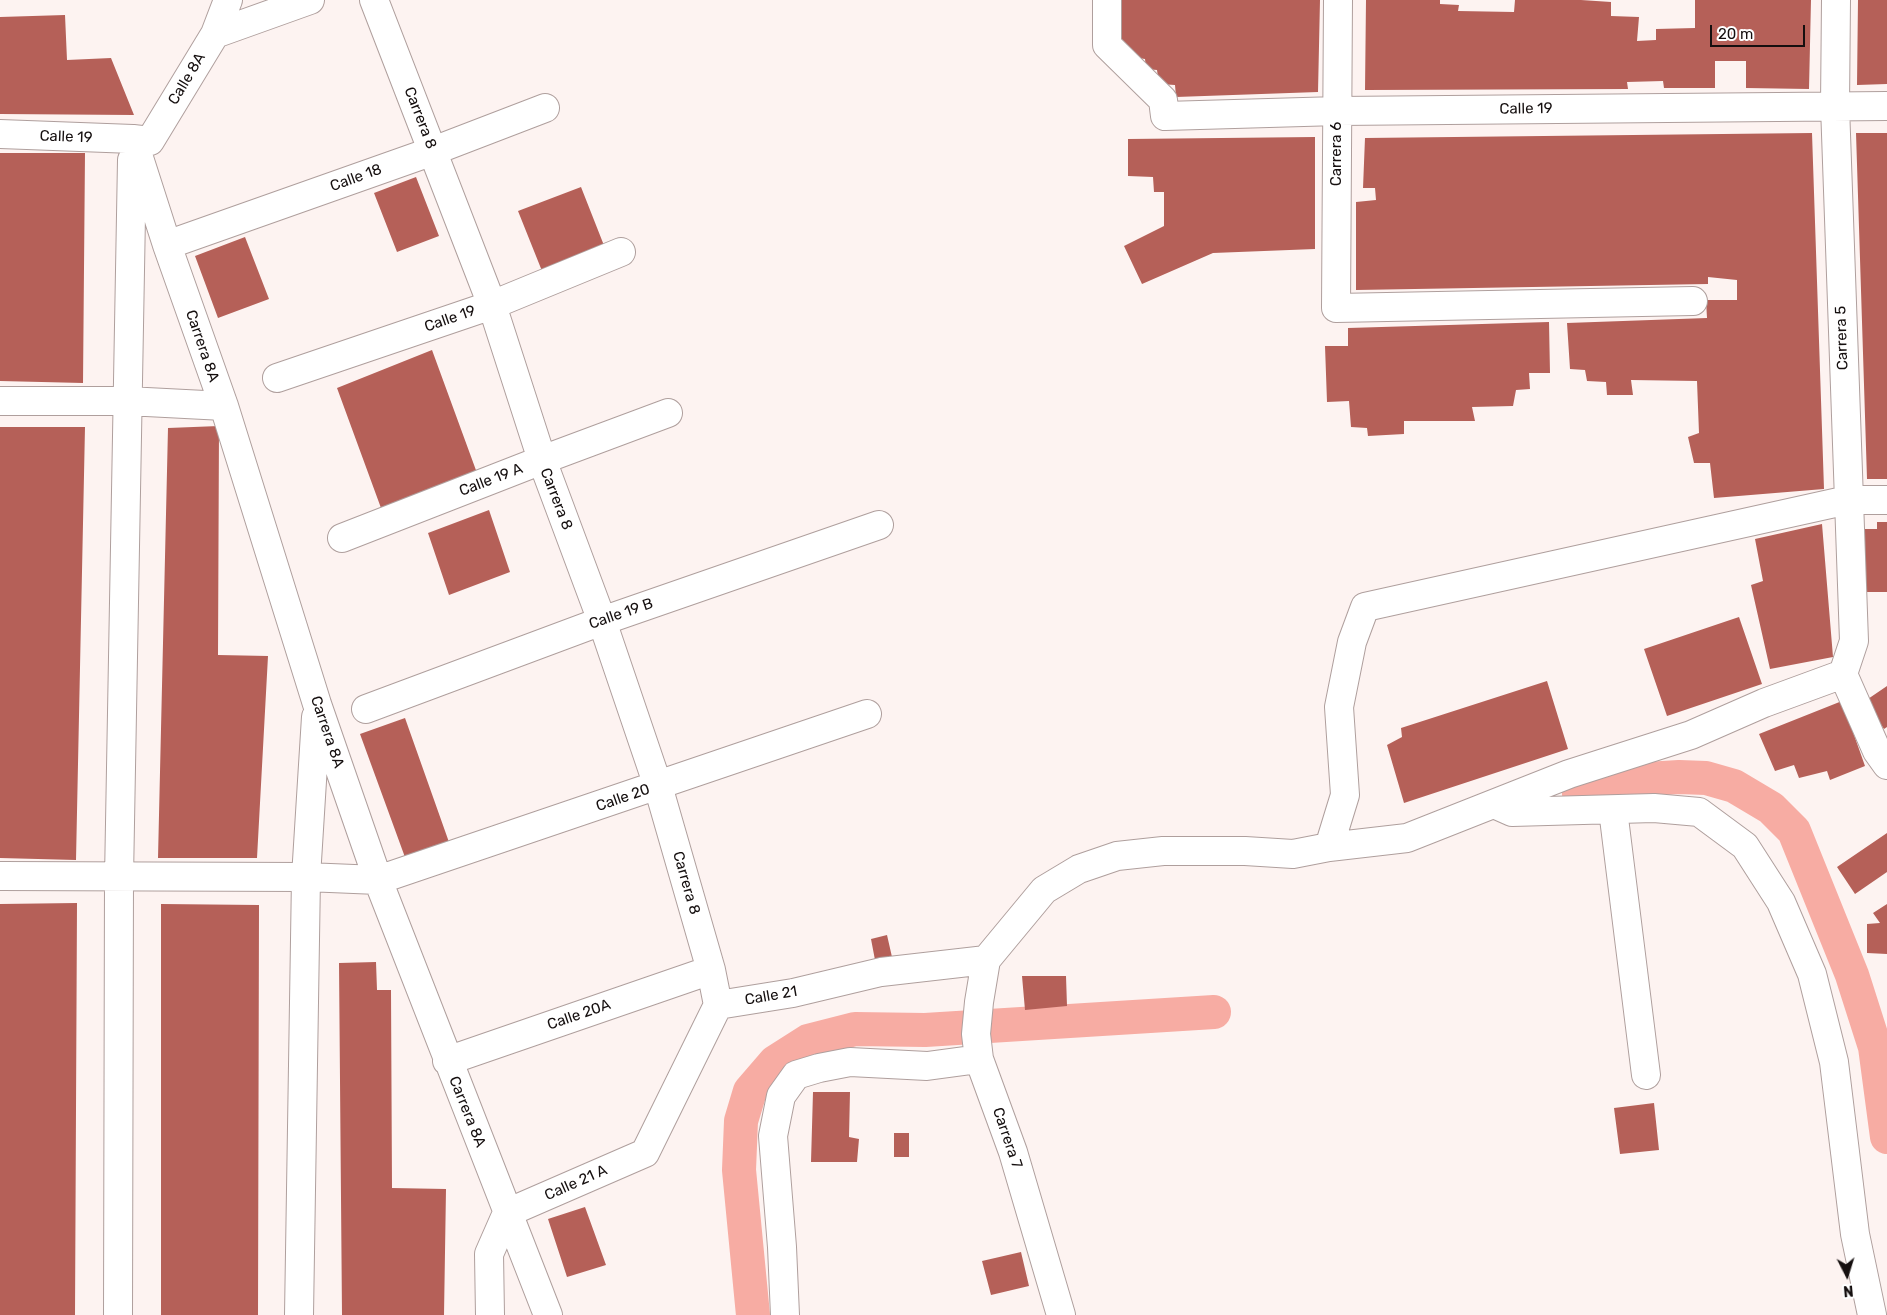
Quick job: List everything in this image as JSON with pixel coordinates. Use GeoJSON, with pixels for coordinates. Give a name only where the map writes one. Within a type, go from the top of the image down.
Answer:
{"type":"FeatureCollection","features":[{"type":"Feature","properties":{"kind":"street","name":"Calle 8A"},"geometry":{"type":"LineString","coordinates":[[133,139],[150,141],[215,34],[228,0]]}},
{"type":"Feature","properties":{"kind":"street"},"geometry":{"type":"LineString","coordinates":[[215,34],[310,0]]}},
{"type":"Feature","properties":{"kind":"street","name":"Carrera 8"},"geometry":{"type":"LineString","coordinates":[[374,0],[492,305],[542,460],[602,621],[658,786],[711,970],[718,1005]]}},
{"type":"Feature","properties":{"kind":"street","name":"Calle 19"},"geometry":{"type":"LineString","coordinates":[[1107,0],[1107,45],[1163,100],[1164,116],[1338,111],[1887,106]]}},
{"type":"Feature","properties":{"kind":"street","name":"Carrera 6"},"geometry":{"type":"LineString","coordinates":[[1338,0],[1336,308],[1693,301]]}},
{"type":"Feature","properties":{"kind":"street","name":"Carrera 5"},"geometry":{"type":"LineString","coordinates":[[1836,0],[1834,106],[1854,641],[1843,674]]}},
{"type":"Feature","properties":{"kind":"street","name":"Calle 18"},"geometry":{"type":"LineString","coordinates":[[167,245],[432,151],[545,108]]}},
{"type":"Feature","properties":{"kind":"street","name":"Calle 19"},"geometry":{"type":"LineString","coordinates":[[0,134],[133,139]]}},
{"type":"Feature","properties":{"kind":"street"},"geometry":{"type":"LineString","coordinates":[[118,1315],[119,878],[133,139]]}},
{"type":"Feature","properties":{"kind":"street","name":"Carrera 8A"},"geometry":{"type":"LineString","coordinates":[[133,139],[167,245],[224,406],[317,704],[378,880],[548,1315]]}},
{"type":"Feature","properties":{"kind":"street","name":"Calle 19"},"geometry":{"type":"LineString","coordinates":[[277,378],[492,305],[621,252]]}},
{"type":"Feature","properties":{"kind":"street"},"geometry":{"type":"LineString","coordinates":[[0,401],[127,401],[224,406]]}},
{"type":"Feature","properties":{"kind":"street","name":"Calle 19 A"},"geometry":{"type":"LineString","coordinates":[[342,538],[668,413]]}},
{"type":"Feature","properties":{"kind":"street"},"geometry":{"type":"LineString","coordinates":[[1329,847],[1345,795],[1339,707],[1352,642],[1365,607],[1848,500],[1887,500]]}},
{"type":"Feature","properties":{"kind":"street","name":"Calle 19 B"},"geometry":{"type":"LineString","coordinates":[[366,710],[602,621],[879,525]]}},
{"type":"Feature","properties":{"kind":"street"},"geometry":{"type":"LineString","coordinates":[[986,960],[1044,890],[1079,869],[1117,856],[1163,851],[1245,851],[1293,854],[1329,847],[1408,838],[1569,774],[1691,735],[1764,703],[1843,674],[1877,751],[1887,765]]}},
{"type":"Feature","properties":{"kind":"street"},"geometry":{"type":"LineString","coordinates":[[299,1315],[306,877],[317,704]]}},
{"type":"Feature","properties":{"kind":"street","name":"Calle 20"},"geometry":{"type":"LineString","coordinates":[[378,880],[867,714]]}},
{"type":"Feature","properties":{"kind":"street"},"geometry":{"type":"LineString","coordinates":[[1494,804],[1512,812],[1654,808],[1699,812],[1745,846],[1781,902],[1812,974],[1834,1062],[1855,1234],[1872,1315]]}},
{"type":"Feature","properties":{"kind":"street"},"geometry":{"type":"LineString","coordinates":[[1613,810],[1646,1075]]}},
{"type":"Feature","properties":{"kind":"street"},"geometry":{"type":"LineString","coordinates":[[0,876],[119,878],[306,877],[378,880]]}},
{"type":"Feature","properties":{"kind":"street","name":"Carrera 7"},"geometry":{"type":"LineString","coordinates":[[986,960],[979,1002],[978,1046],[1013,1152],[1061,1315]]}},
{"type":"Feature","properties":{"kind":"street","name":"Calle 21"},"geometry":{"type":"LineString","coordinates":[[718,1005],[793,993],[881,972],[986,960]]}},
{"type":"Feature","properties":{"kind":"street","name":"Calle 20A"},"geometry":{"type":"LineString","coordinates":[[447,1060],[711,970]]}},
{"type":"Feature","properties":{"kind":"street","name":"Calle 21 A"},"geometry":{"type":"LineString","coordinates":[[507,1213],[645,1153],[718,1005]]}},
{"type":"Feature","properties":{"kind":"street"},"geometry":{"type":"LineString","coordinates":[[785,1315],[782,1247],[773,1136],[781,1096],[796,1075],[850,1062],[927,1066],[978,1046]]}},
{"type":"Feature","properties":{"kind":"street"},"geometry":{"type":"LineString","coordinates":[[490,1315],[489,1254],[507,1213]]}},
{"type":"Feature","properties":{"kind":"building"},"geometry":{"type":"Polygon","coordinates":[[[1117,0],[1320,0],[1318,92],[1176,97],[1175,85],[1159,84],[1157,70],[1146,69],[1145,59],[1131,57],[1117,38],[1117,0]]]}},
{"type":"Feature","properties":{"kind":"building"},"geometry":{"type":"Polygon","coordinates":[[[1366,0],[1440,0],[1440,4],[1459,5],[1458,11],[1514,12],[1515,0],[1611,2],[1611,16],[1639,17],[1637,41],[1656,40],[1656,29],[1695,28],[1695,0],[1811,0],[1809,89],[1746,88],[1746,61],[1715,61],[1715,88],[1664,88],[1663,81],[1627,82],[1628,89],[1365,90],[1366,0]]]}},
{"type":"Feature","properties":{"kind":"building"},"geometry":{"type":"Polygon","coordinates":[[[1858,0],[1887,0],[1887,84],[1857,85],[1858,0]]]}},
{"type":"Feature","properties":{"kind":"building"},"geometry":{"type":"Polygon","coordinates":[[[65,15],[67,60],[111,58],[134,115],[0,114],[0,17],[65,15]]]}},
{"type":"Feature","properties":{"kind":"building"},"geometry":{"type":"Polygon","coordinates":[[[1812,133],[1824,489],[1714,498],[1710,463],[1694,463],[1688,437],[1699,433],[1697,381],[1631,380],[1633,395],[1607,395],[1606,382],[1587,381],[1585,370],[1570,369],[1567,323],[1707,318],[1706,300],[1737,300],[1737,280],[1708,277],[1708,284],[1356,290],[1356,202],[1376,200],[1375,188],[1363,188],[1365,138],[1812,133]]]}},
{"type":"Feature","properties":{"kind":"building"},"geometry":{"type":"Polygon","coordinates":[[[1856,133],[1887,133],[1887,479],[1867,479],[1856,133]]]}},
{"type":"Feature","properties":{"kind":"building"},"geometry":{"type":"Polygon","coordinates":[[[1315,137],[1315,249],[1213,253],[1142,284],[1124,246],[1164,226],[1164,192],[1154,192],[1153,177],[1128,176],[1128,139],[1315,137]]]}},
{"type":"Feature","properties":{"kind":"building"},"geometry":{"type":"Polygon","coordinates":[[[0,153],[85,153],[83,383],[0,381],[0,153]]]}},
{"type":"Feature","properties":{"kind":"building"},"geometry":{"type":"Polygon","coordinates":[[[416,177],[439,236],[397,252],[374,193],[416,177]]]}},
{"type":"Feature","properties":{"kind":"building"},"geometry":{"type":"Polygon","coordinates":[[[581,187],[605,248],[542,271],[518,211],[581,187]]]}},
{"type":"Feature","properties":{"kind":"building"},"geometry":{"type":"Polygon","coordinates":[[[245,237],[269,299],[218,318],[195,256],[245,237]]]}},
{"type":"Feature","properties":{"kind":"building"},"geometry":{"type":"Polygon","coordinates":[[[1549,322],[1550,373],[1529,373],[1530,389],[1516,390],[1513,406],[1472,407],[1475,421],[1404,421],[1404,434],[1368,436],[1367,428],[1351,427],[1349,401],[1327,402],[1325,346],[1348,346],[1348,328],[1549,322]]]}},
{"type":"Feature","properties":{"kind":"building"},"geometry":{"type":"Polygon","coordinates":[[[432,350],[477,473],[381,508],[337,388],[432,350]]]}},
{"type":"Feature","properties":{"kind":"building"},"geometry":{"type":"Polygon","coordinates":[[[219,426],[218,655],[268,656],[257,858],[158,858],[168,428],[219,426]]]}},
{"type":"Feature","properties":{"kind":"building"},"geometry":{"type":"Polygon","coordinates":[[[0,427],[85,427],[76,860],[0,858],[0,427]]]}},
{"type":"Feature","properties":{"kind":"building"},"geometry":{"type":"Polygon","coordinates":[[[489,510],[510,572],[449,595],[428,533],[489,510]]]}},
{"type":"Feature","properties":{"kind":"building"},"geometry":{"type":"Polygon","coordinates":[[[1877,522],[1887,522],[1887,592],[1866,592],[1864,529],[1877,529],[1877,522]]]}},
{"type":"Feature","properties":{"kind":"building"},"geometry":{"type":"Polygon","coordinates":[[[1822,524],[1833,657],[1770,669],[1751,585],[1763,581],[1755,539],[1822,524]]]}},
{"type":"Feature","properties":{"kind":"building"},"geometry":{"type":"Polygon","coordinates":[[[1739,617],[1762,684],[1667,716],[1644,649],[1739,617]]]}},
{"type":"Feature","properties":{"kind":"building"},"geometry":{"type":"Polygon","coordinates":[[[1547,681],[1568,749],[1404,803],[1387,745],[1402,737],[1401,728],[1547,681]]]}},
{"type":"Feature","properties":{"kind":"building"},"geometry":{"type":"Polygon","coordinates":[[[1887,686],[1887,727],[1884,729],[1865,701],[1887,686]]]}},
{"type":"Feature","properties":{"kind":"building"},"geometry":{"type":"Polygon","coordinates":[[[1842,701],[1865,766],[1830,780],[1827,771],[1799,778],[1794,765],[1775,771],[1759,734],[1842,701]]]}},
{"type":"Feature","properties":{"kind":"building"},"geometry":{"type":"Polygon","coordinates":[[[405,718],[450,845],[406,860],[360,734],[405,718]]]}},
{"type":"Feature","properties":{"kind":"building"},"geometry":{"type":"Polygon","coordinates":[[[1887,833],[1887,872],[1855,894],[1837,867],[1887,833]]]}},
{"type":"Feature","properties":{"kind":"building"},"geometry":{"type":"Polygon","coordinates":[[[77,903],[75,1315],[0,1315],[0,904],[77,903]]]}},
{"type":"Feature","properties":{"kind":"building"},"geometry":{"type":"Polygon","coordinates":[[[161,904],[259,905],[258,1315],[161,1315],[161,904]]]}},
{"type":"Feature","properties":{"kind":"building"},"geometry":{"type":"Polygon","coordinates":[[[1887,904],[1887,954],[1867,953],[1867,924],[1880,923],[1873,913],[1887,904]]]}},
{"type":"Feature","properties":{"kind":"building"},"geometry":{"type":"Polygon","coordinates":[[[887,935],[892,957],[875,960],[871,939],[887,935]]]}},
{"type":"Feature","properties":{"kind":"building"},"geometry":{"type":"Polygon","coordinates":[[[376,962],[377,990],[391,990],[392,1188],[446,1189],[444,1315],[342,1315],[339,963],[376,962]]]}},
{"type":"Feature","properties":{"kind":"building"},"geometry":{"type":"Polygon","coordinates":[[[1022,976],[1066,976],[1067,1006],[1025,1010],[1022,976]]]}},
{"type":"Feature","properties":{"kind":"building"},"geometry":{"type":"Polygon","coordinates":[[[813,1092],[850,1092],[849,1137],[859,1139],[857,1162],[811,1162],[813,1092]]]}},
{"type":"Feature","properties":{"kind":"building"},"geometry":{"type":"Polygon","coordinates":[[[1654,1103],[1659,1150],[1620,1154],[1614,1108],[1654,1103]]]}},
{"type":"Feature","properties":{"kind":"building"},"geometry":{"type":"Polygon","coordinates":[[[894,1133],[909,1133],[909,1157],[894,1157],[894,1133]]]}},
{"type":"Feature","properties":{"kind":"building"},"geometry":{"type":"Polygon","coordinates":[[[585,1207],[606,1265],[567,1277],[548,1219],[585,1207]]]}},
{"type":"Feature","properties":{"kind":"building"},"geometry":{"type":"Polygon","coordinates":[[[1021,1252],[1029,1286],[991,1295],[982,1261],[1021,1252]]]}},
{"type":"Feature","properties":{"kind":"waterway"},"geometry":{"type":"LineString","coordinates":[[1579,794],[1647,779],[1706,778],[1734,786],[1771,808],[1794,831],[1852,975],[1875,1047],[1887,1137]]}},
{"type":"Feature","properties":{"kind":"waterway"},"geometry":{"type":"LineString","coordinates":[[753,1315],[739,1170],[741,1121],[750,1091],[775,1062],[808,1041],[855,1029],[925,1030],[1214,1012]]}}]}
